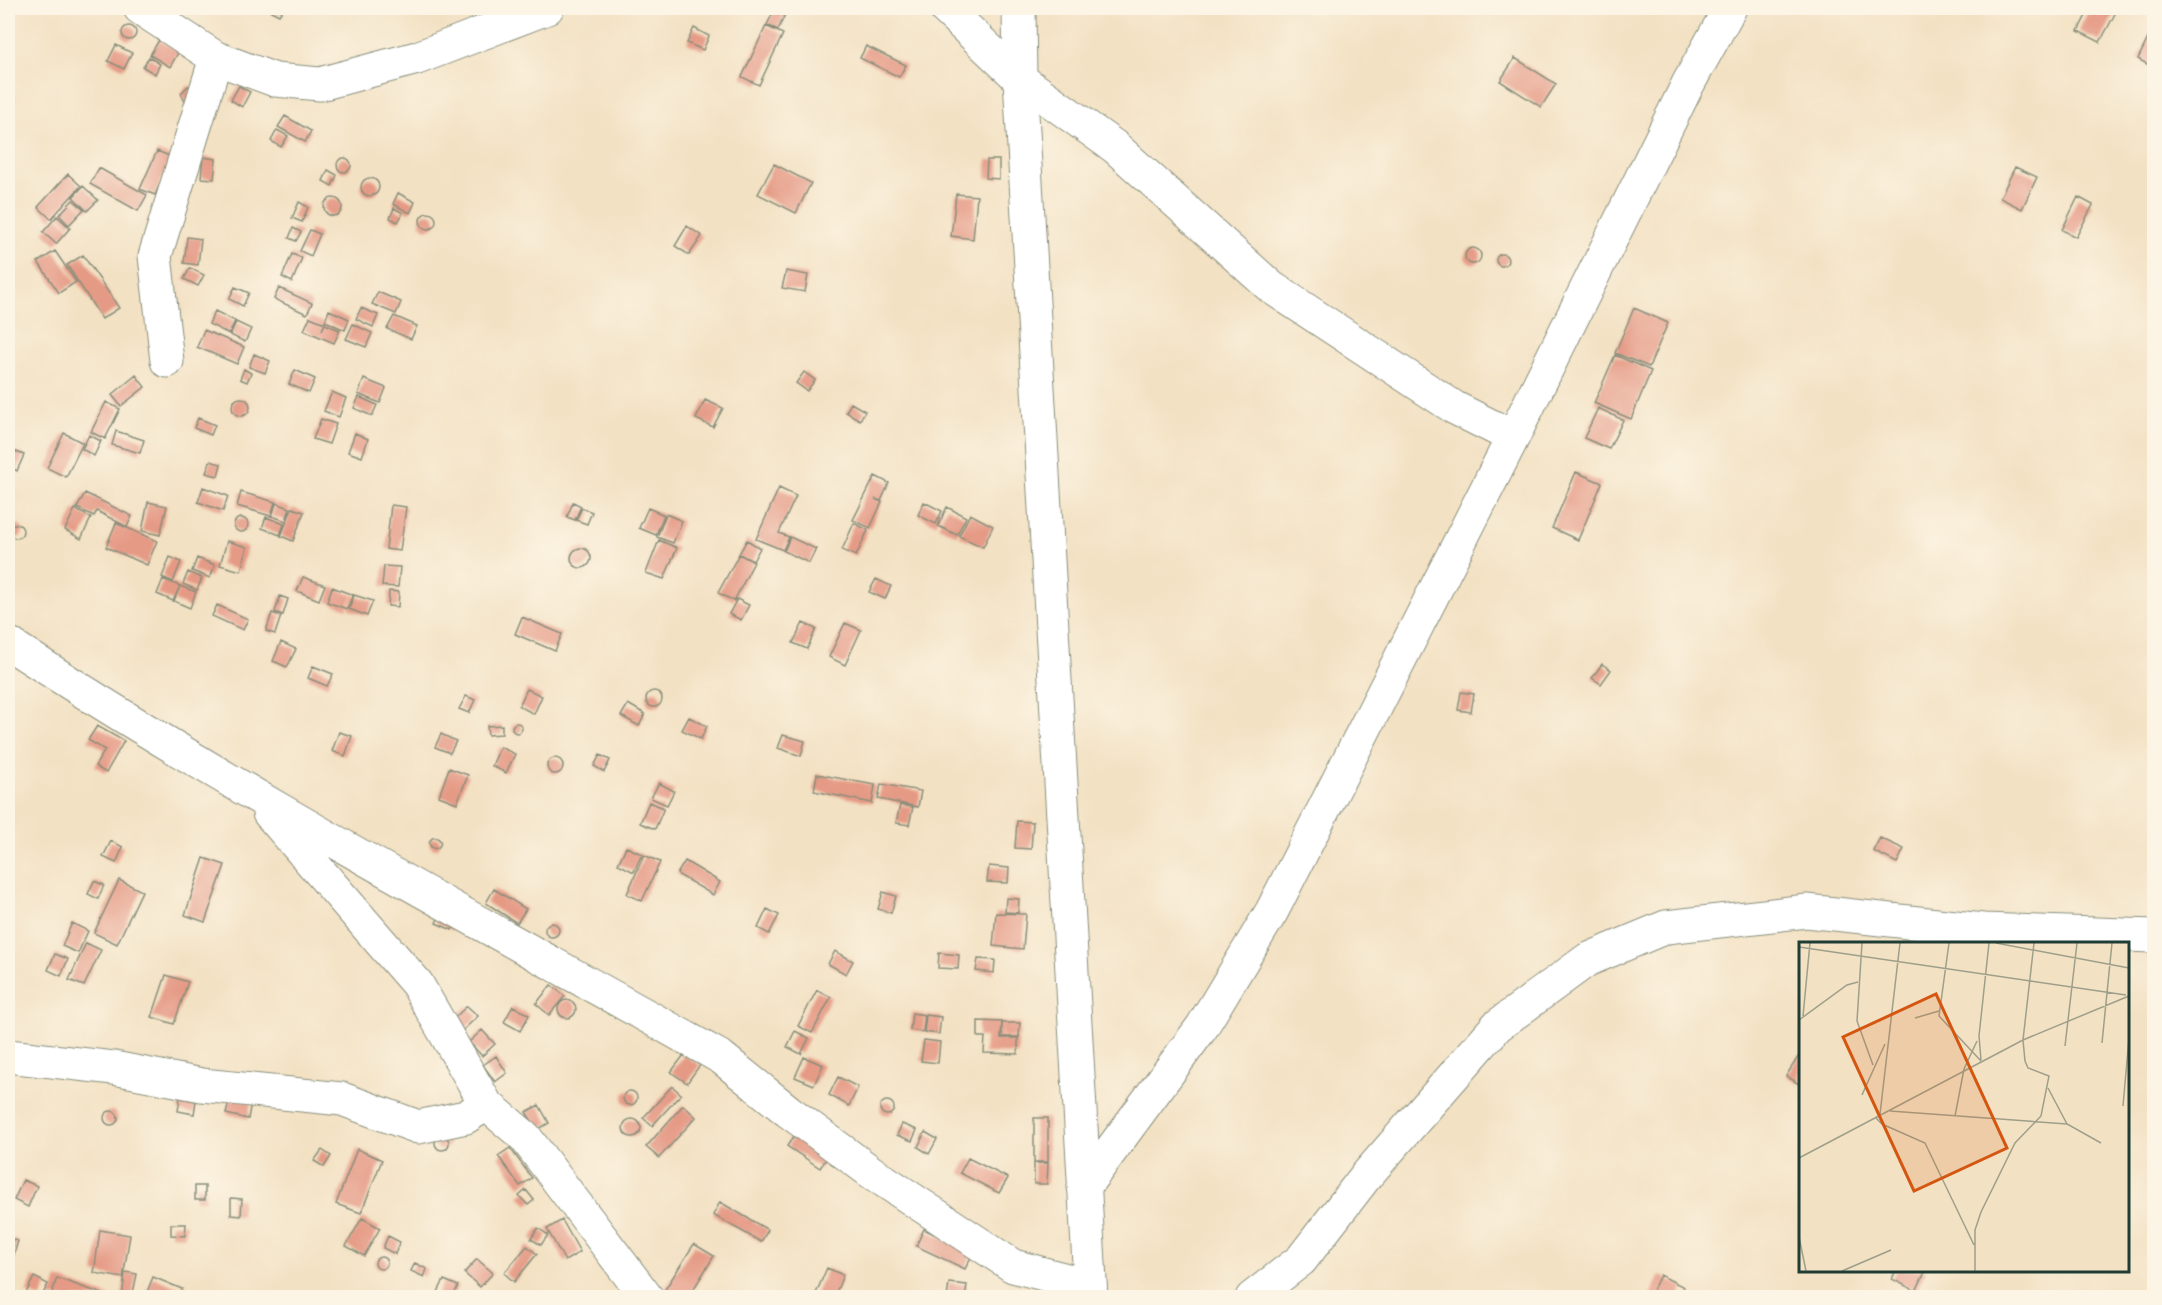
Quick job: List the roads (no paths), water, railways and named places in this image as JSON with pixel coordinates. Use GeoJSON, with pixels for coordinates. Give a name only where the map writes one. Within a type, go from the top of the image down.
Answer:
{"type":"FeatureCollection","features":[{"type":"Feature","properties":{"kind":"street"},"geometry":{"type":"LineString","coordinates":[[140,8],[216,58],[275,80],[320,84],[417,58],[547,8]]}},
{"type":"Feature","properties":{"kind":"street"},"geometry":{"type":"LineString","coordinates":[[945,8],[1020,79],[1115,147],[1271,287],[1455,408],[1513,438]]}},
{"type":"Feature","properties":{"kind":"street"},"geometry":{"type":"LineString","coordinates":[[8,644],[106,708],[254,796],[722,1058],[788,1111],[871,1172],[1013,1266],[1091,1292],[1043,511],[1020,79],[1019,8]]}},
{"type":"Feature","properties":{"kind":"street"},"geometry":{"type":"LineString","coordinates":[[1084,1187],[1202,1027],[1272,911],[1513,438],[1688,84],[1730,8]]}},
{"type":"Feature","properties":{"kind":"street"},"geometry":{"type":"LineString","coordinates":[[167,361],[155,256],[216,58]]}},
{"type":"Feature","properties":{"kind":"street"},"geometry":{"type":"LineString","coordinates":[[254,796],[417,984],[486,1104],[525,1137],[647,1298]]}},
{"type":"Feature","properties":{"kind":"street"},"geometry":{"type":"LineString","coordinates":[[1252,1298],[1301,1260],[1366,1176],[1497,1026],[1587,960],[1666,927],[1807,911],[1983,930],[2154,936]]}},
{"type":"Feature","properties":{"kind":"street"},"geometry":{"type":"LineString","coordinates":[[8,1056],[114,1068],[202,1085],[342,1099],[418,1126],[466,1117],[486,1104]]}}]}
